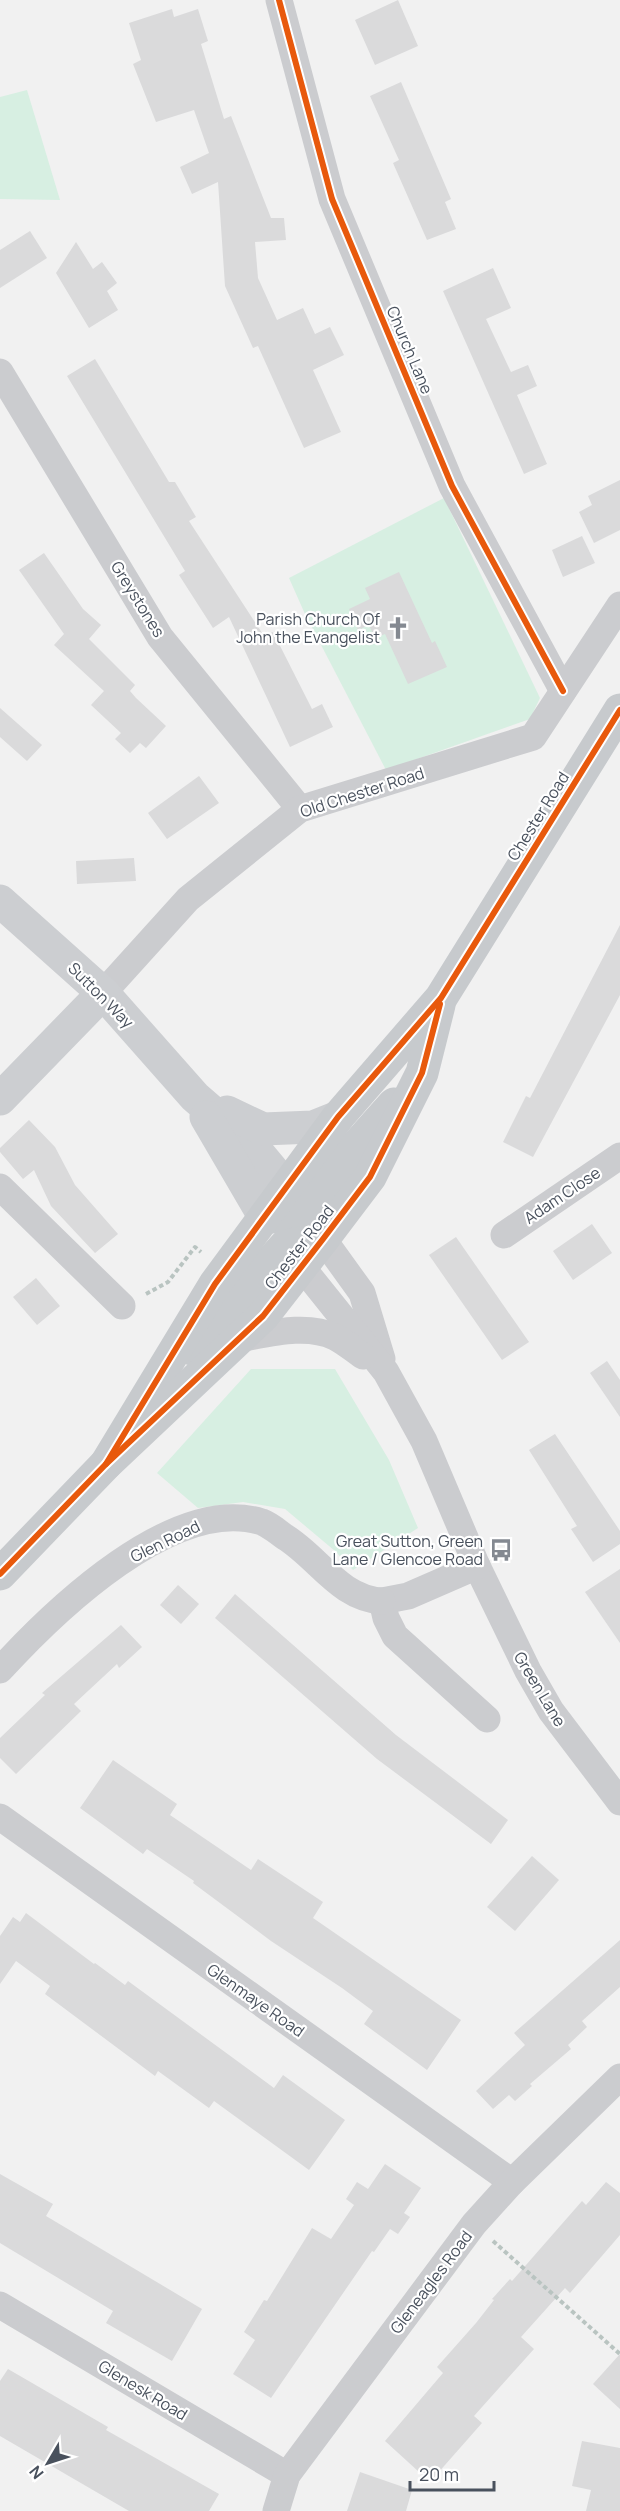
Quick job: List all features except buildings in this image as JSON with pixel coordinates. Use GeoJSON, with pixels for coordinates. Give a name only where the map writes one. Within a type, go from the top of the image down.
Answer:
{"type":"FeatureCollection","features":[{"type":"Feature","properties":{"kind":"main road","name":"Chester Road"},"geometry":{"type":"LineString","coordinates":[[106,1464],[225,1271],[338,1118],[441,998],[620,710]]}},
{"type":"Feature","properties":{"kind":"main road","name":"Sutton Way"},"geometry":{"type":"LineString","coordinates":[[0,900],[103,993],[195,1098],[254,1148],[315,1225]]}},
{"type":"Feature","properties":{"kind":"main road","name":"Old Chester Road"},"geometry":{"type":"LineString","coordinates":[[0,1099],[103,993]]}},
{"type":"Feature","properties":{"kind":"main road","name":"Chester Road"},"geometry":{"type":"LineString","coordinates":[[0,1574],[106,1464],[263,1316],[293,1256],[315,1225],[370,1177],[422,1073],[441,998]]}},
{"type":"Feature","properties":{"kind":"main road","name":"Sutton Way"},"geometry":{"type":"LineString","coordinates":[[195,1098],[263,1129],[313,1127],[338,1118]]}},
{"type":"Feature","properties":{"kind":"main road","name":"Sutton Way"},"geometry":{"type":"LineString","coordinates":[[195,1098],[265,1218]]}},
{"type":"Feature","properties":{"kind":"main road"},"geometry":{"type":"LineString","coordinates":[[265,1218],[315,1225]]}},
{"type":"Feature","properties":{"kind":"main road"},"geometry":{"type":"LineString","coordinates":[[150,1393],[239,1300],[293,1256]]}},
{"type":"Feature","properties":{"kind":"street","name":"Church Lane"},"geometry":{"type":"LineString","coordinates":[[279,0],[337,210],[452,486],[563,691]]}},
{"type":"Feature","properties":{"kind":"street","name":"Greystones"},"geometry":{"type":"LineString","coordinates":[[0,372],[160,637],[300,809]]}},
{"type":"Feature","properties":{"kind":"street","name":"Old Chester Road"},"geometry":{"type":"LineString","coordinates":[[103,993],[188,899],[300,809],[533,737],[620,605]]}},
{"type":"Feature","properties":{"kind":"street","name":"Adam Close"},"geometry":{"type":"LineString","coordinates":[[504,1235],[620,1156]]}},
{"type":"Feature","properties":{"kind":"street"},"geometry":{"type":"LineString","coordinates":[[0,1187],[122,1306]]}},
{"type":"Feature","properties":{"kind":"street","name":"Green Lane"},"geometry":{"type":"LineString","coordinates":[[265,1218],[386,1372],[428,1450],[508,1634],[552,1711],[620,1802]]}},
{"type":"Feature","properties":{"kind":"street","name":"Green Lane"},"geometry":{"type":"LineString","coordinates":[[315,1225],[362,1293],[386,1372]]}},
{"type":"Feature","properties":{"kind":"street","name":"Green Lane"},"geometry":{"type":"LineString","coordinates":[[238,1339],[282,1331],[318,1332],[336,1337],[386,1372]]}},
{"type":"Feature","properties":{"kind":"street","name":"Glen Road"},"geometry":{"type":"LineString","coordinates":[[0,1670],[82,1589],[141,1550],[198,1521],[233,1518],[263,1523],[296,1544],[353,1593],[367,1600],[382,1601]]}},
{"type":"Feature","properties":{"kind":"street"},"geometry":{"type":"LineString","coordinates":[[477,1566],[408,1596],[382,1601],[386,1618],[395,1636],[487,1719]]}},
{"type":"Feature","properties":{"kind":"street","name":"Glenmaye Road"},"geometry":{"type":"LineString","coordinates":[[0,1817],[512,2182]]}},
{"type":"Feature","properties":{"kind":"street","name":"Gleneagles Road"},"geometry":{"type":"LineString","coordinates":[[276,2511],[287,2475],[474,2224],[512,2182],[620,2078]]}},
{"type":"Feature","properties":{"kind":"street","name":"Glenesk Road"},"geometry":{"type":"LineString","coordinates":[[0,2305],[287,2475]]}},
{"type":"Feature","properties":{"kind":"path"},"geometry":{"type":"LineString","coordinates":[[122,1306],[168,1282],[195,1247],[225,1271]]}},
{"type":"Feature","properties":{"kind":"path"},"geometry":{"type":"LineString","coordinates":[[474,2224],[620,2354]]}},
{"type":"Feature","properties":{"kind":"green space"},"geometry":{"type":"Polygon","coordinates":[[[27,90],[60,200],[0,199],[0,97],[27,90]]]}},
{"type":"Feature","properties":{"kind":"green space"},"geometry":{"type":"Polygon","coordinates":[[[444,498],[540,698],[530,719],[386,770],[305,614],[289,578],[444,498]]]}},
{"type":"Feature","properties":{"kind":"green space"},"geometry":{"type":"Polygon","coordinates":[[[251,1369],[335,1369],[389,1460],[418,1528],[353,1570],[335,1551],[285,1509],[243,1502],[198,1508],[157,1473],[251,1369]]]}},
{"type":"Feature","properties":{"kind":"cycle path"},"geometry":{"type":"LineString","coordinates":[[279,0],[332,199],[452,486],[563,691]]}},
{"type":"Feature","properties":{"kind":"cycle path"},"geometry":{"type":"LineString","coordinates":[[106,1464],[215,1284],[338,1117],[441,998],[620,710]]}},
{"type":"Feature","properties":{"kind":"cycle path"},"geometry":{"type":"LineString","coordinates":[[0,1574],[106,1464],[263,1316],[323,1239],[370,1177],[422,1073],[440,1004]]}},
{"type":"Feature","properties":{"kind":"place","name":"Parish Church Of John the Evangelist"},"geometry":{"type":"Point","coordinates":[398,628]}},
{"type":"Feature","properties":{"kind":"place","name":"Great Sutton, Green Lane / Glencoe Road"},"geometry":{"type":"Point","coordinates":[501,1550]}}]}
